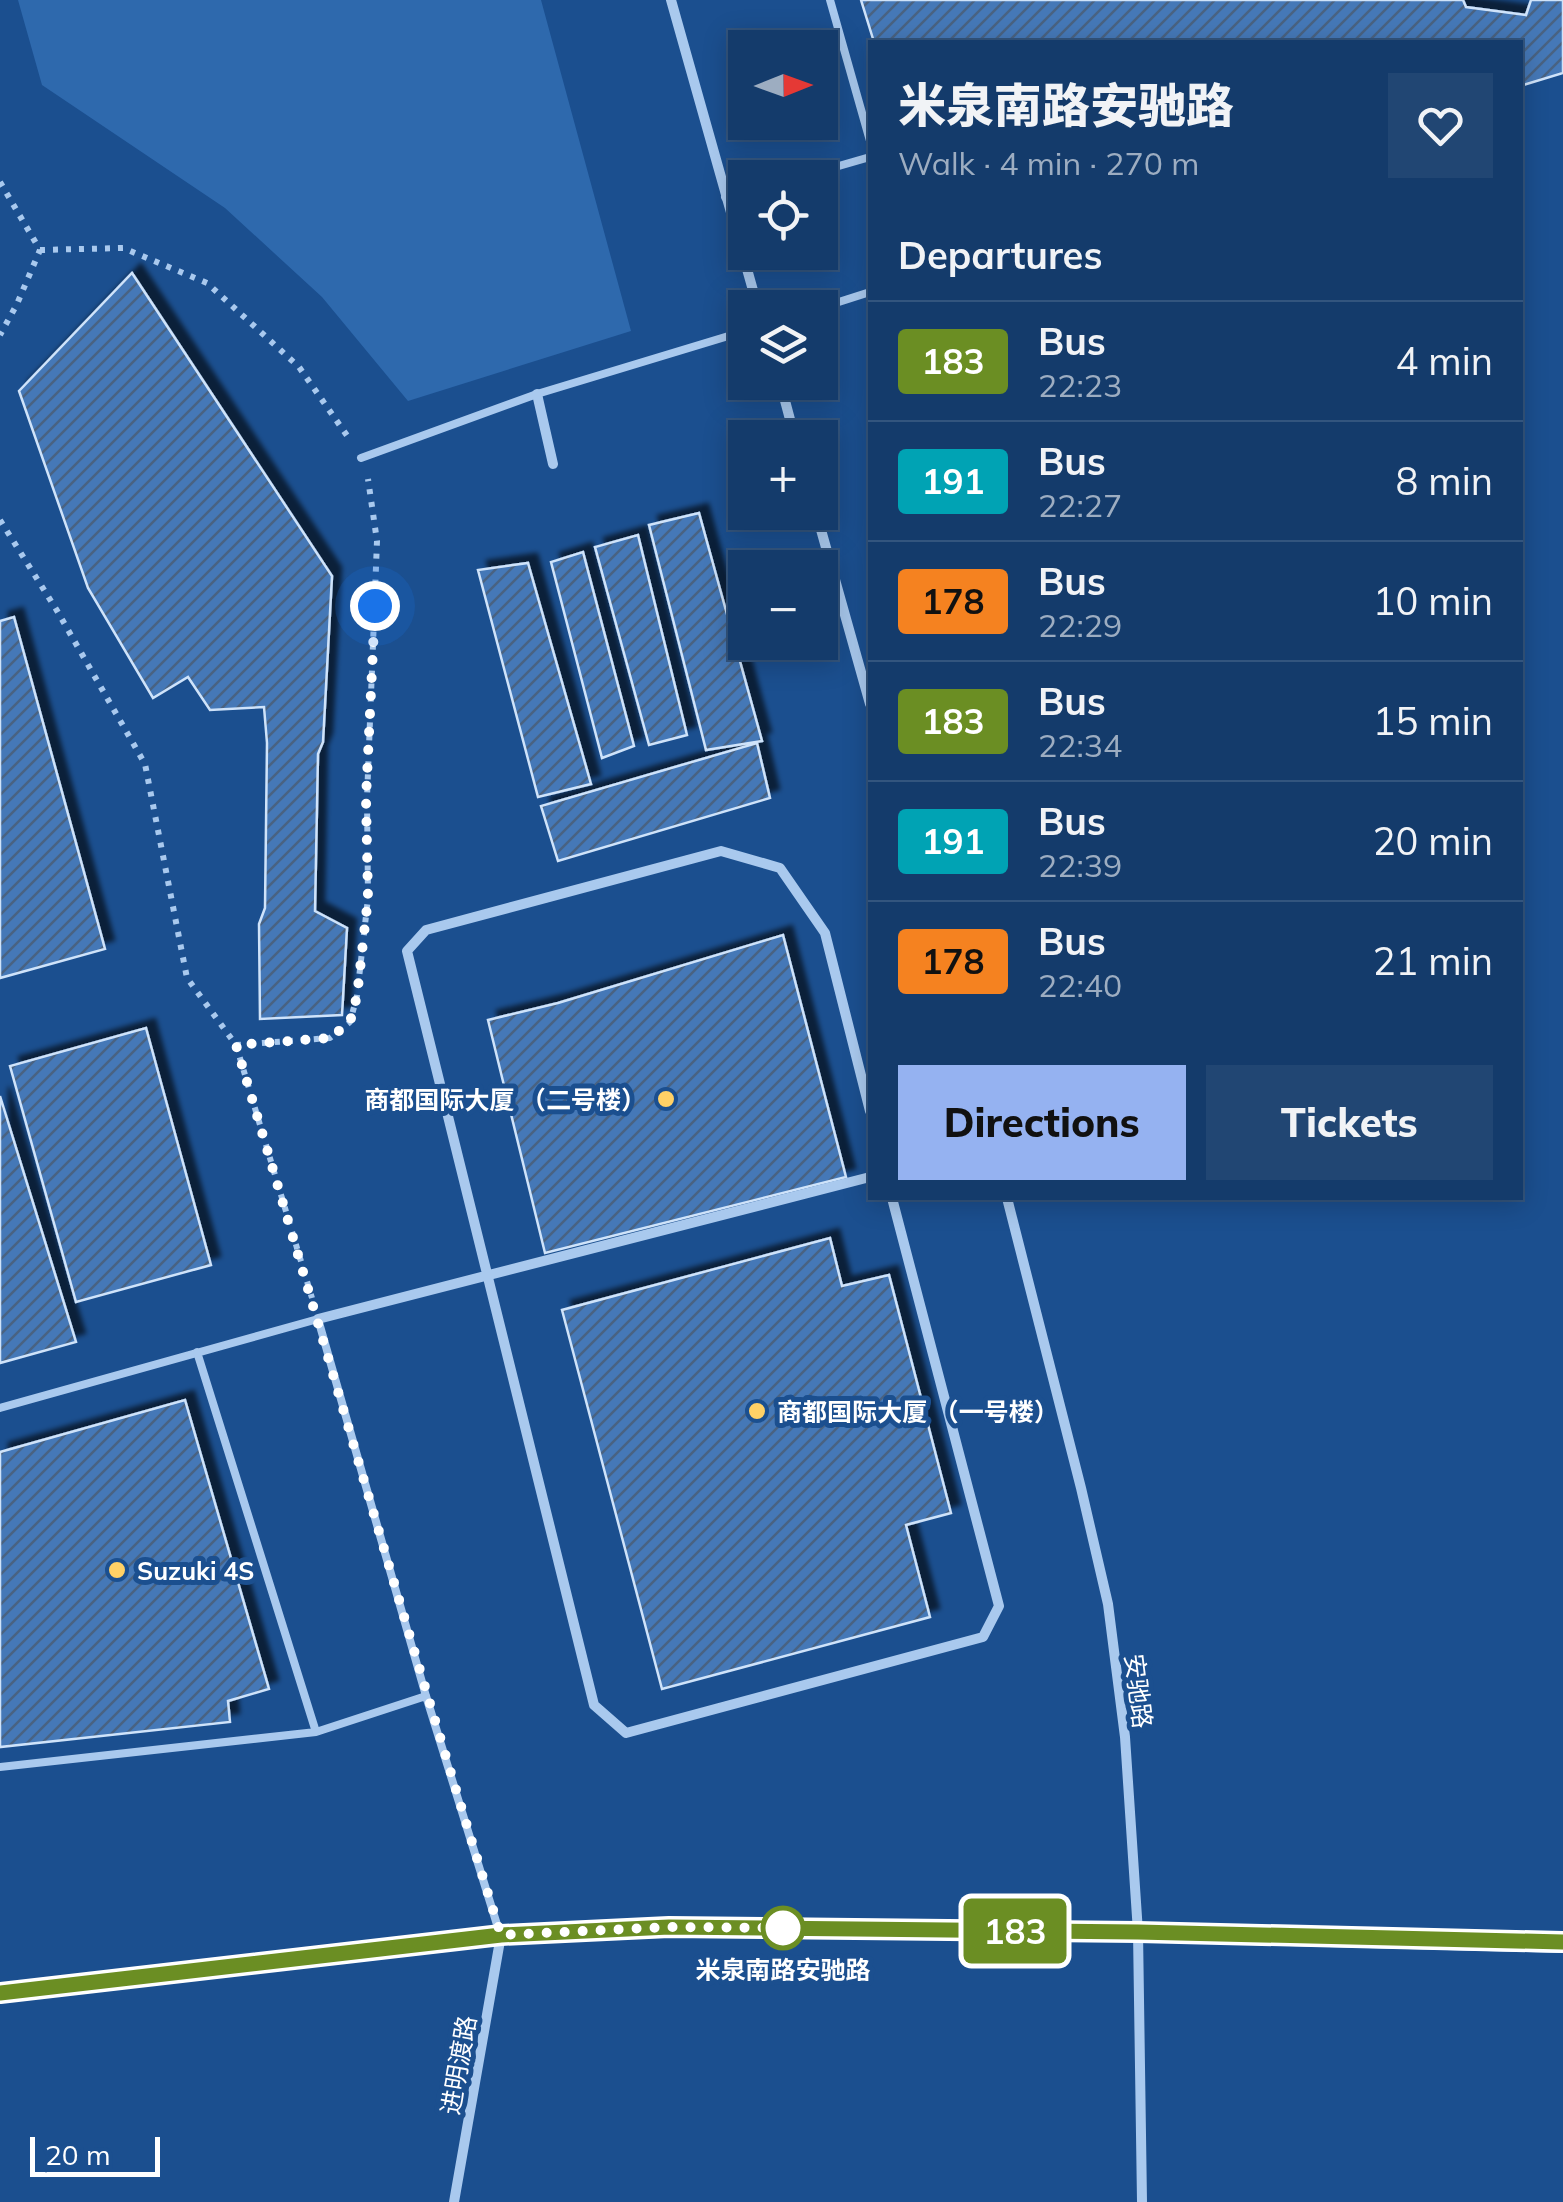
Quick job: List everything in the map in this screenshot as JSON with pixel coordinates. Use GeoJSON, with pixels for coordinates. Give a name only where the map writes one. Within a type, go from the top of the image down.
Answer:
{"type":"FeatureCollection","features":[{"type":"Feature","properties":{"kind":"main road"},"geometry":{"type":"LineString","coordinates":[[0,1993],[501,1935],[669,1927],[1563,1942]]}},
{"type":"Feature","properties":{"kind":"street"},"geometry":{"type":"LineString","coordinates":[[671,0],[753,290]]}},
{"type":"Feature","properties":{"kind":"street"},"geometry":{"type":"LineString","coordinates":[[537,394],[553,464]]}},
{"type":"Feature","properties":{"kind":"street"},"geometry":{"type":"LineString","coordinates":[[821,530],[868,697]]}},
{"type":"Feature","properties":{"kind":"street"},"geometry":{"type":"LineString","coordinates":[[868,1103],[825,933],[780,868],[721,851],[426,930],[406,951],[594,1705],[626,1732],[984,1638],[1000,1606],[893,1200]]}},
{"type":"Feature","properties":{"kind":"street"},"geometry":{"type":"LineString","coordinates":[[318,1319],[868,1177]]}},
{"type":"Feature","properties":{"kind":"street","name":"安驰路"},"geometry":{"type":"LineString","coordinates":[[1009,1200],[1108,1604],[1125,1737],[1138,1932],[1142,2202]]}},
{"type":"Feature","properties":{"kind":"street","name":"进明渡路"},"geometry":{"type":"LineString","coordinates":[[454,2202],[501,1935]]}},
{"type":"Feature","properties":{"kind":"lane"},"geometry":{"type":"LineString","coordinates":[[830,0],[868,134]]}},
{"type":"Feature","properties":{"kind":"lane"},"geometry":{"type":"LineString","coordinates":[[838,166],[868,158]]}},
{"type":"Feature","properties":{"kind":"lane"},"geometry":{"type":"LineString","coordinates":[[838,302],[868,293]]}},
{"type":"Feature","properties":{"kind":"lane"},"geometry":{"type":"LineString","coordinates":[[361,458],[537,394],[728,336]]}},
{"type":"Feature","properties":{"kind":"lane"},"geometry":{"type":"LineString","coordinates":[[0,1408],[318,1319],[426,1696],[501,1935]]}},
{"type":"Feature","properties":{"kind":"lane"},"geometry":{"type":"LineString","coordinates":[[197,1352],[316,1732]]}},
{"type":"Feature","properties":{"kind":"lane"},"geometry":{"type":"LineString","coordinates":[[0,1767],[316,1732],[426,1696]]}},
{"type":"Feature","properties":{"kind":"path"},"geometry":{"type":"LineString","coordinates":[[0,182],[40,250]]}},
{"type":"Feature","properties":{"kind":"path"},"geometry":{"type":"LineString","coordinates":[[40,250],[123,248],[207,283],[299,367],[361,458],[371,492],[377,541],[366,798],[368,898],[357,996],[350,1022],[330,1038],[236,1045]]}},
{"type":"Feature","properties":{"kind":"path"},"geometry":{"type":"LineString","coordinates":[[0,336],[40,250]]}},
{"type":"Feature","properties":{"kind":"path"},"geometry":{"type":"LineString","coordinates":[[0,520],[144,764],[187,978],[236,1045],[318,1319]]}},
{"type":"Feature","properties":{"kind":"shaded area"},"geometry":{"type":"Polygon","coordinates":[[[18,0],[541,0],[631,331],[408,401],[322,297],[225,208],[42,85],[18,0]]]}},
{"type":"Feature","properties":{"kind":"building"},"geometry":{"type":"Polygon","coordinates":[[[861,0],[1463,0],[1466,7],[1526,15],[1531,0],[1563,0],[1563,73],[1523,85],[1523,40],[873,40],[861,0]]]}},
{"type":"Feature","properties":{"kind":"building"},"geometry":{"type":"Polygon","coordinates":[[[132,273],[332,576],[323,742],[318,754],[315,911],[347,928],[342,1015],[260,1019],[259,924],[265,908],[264,707],[210,710],[188,677],[153,698],[88,588],[19,391],[132,273]]]}},
{"type":"Feature","properties":{"kind":"building"},"geometry":{"type":"Polygon","coordinates":[[[699,513],[728,618],[728,660],[740,660],[762,741],[706,750],[649,525],[699,513]]]}},
{"type":"Feature","properties":{"kind":"building"},"geometry":{"type":"Polygon","coordinates":[[[638,535],[687,735],[649,745],[595,547],[638,535]]]}},
{"type":"Feature","properties":{"kind":"building"},"geometry":{"type":"Polygon","coordinates":[[[583,552],[634,746],[602,758],[551,562],[583,552]]]}},
{"type":"Feature","properties":{"kind":"building"},"geometry":{"type":"Polygon","coordinates":[[[528,563],[591,784],[538,797],[478,570],[528,563]]]}},
{"type":"Feature","properties":{"kind":"building"},"geometry":{"type":"Polygon","coordinates":[[[14,617],[105,949],[0,978],[0,621],[14,617]]]}},
{"type":"Feature","properties":{"kind":"building"},"geometry":{"type":"Polygon","coordinates":[[[757,743],[770,798],[558,861],[541,806],[757,743]]]}},
{"type":"Feature","properties":{"kind":"building","name":"商都国际大厦 （二号楼）"},"geometry":{"type":"Polygon","coordinates":[[[783,935],[846,1177],[545,1253],[488,1020],[558,1003],[783,935]]]}},
{"type":"Feature","properties":{"kind":"building"},"geometry":{"type":"Polygon","coordinates":[[[146,1028],[211,1265],[76,1302],[10,1066],[146,1028]]]}},
{"type":"Feature","properties":{"kind":"building"},"geometry":{"type":"Polygon","coordinates":[[[0,1096],[76,1342],[0,1363],[0,1096]]]}},
{"type":"Feature","properties":{"kind":"building","name":"商都国际大厦 （一号楼）"},"geometry":{"type":"Polygon","coordinates":[[[830,1238],[842,1286],[889,1275],[951,1513],[906,1525],[930,1617],[662,1689],[562,1310],[830,1238]]]}},
{"type":"Feature","properties":{"kind":"building","name":"Suzuki 4S"},"geometry":{"type":"Polygon","coordinates":[[[185,1400],[269,1689],[228,1701],[230,1722],[0,1747],[0,1452],[185,1400]]]}},
{"type":"Feature","properties":{"kind":"bus line","name":"183"},"geometry":{"type":"LineString","coordinates":[[0,1993],[501,1935],[669,1927],[1563,1942]]}},
{"type":"Feature","properties":{"kind":"place","name":"商都国际大厦 （二号楼）"},"geometry":{"type":"Point","coordinates":[666,1099]}},
{"type":"Feature","properties":{"kind":"place","name":"商都国际大厦 （一号楼）"},"geometry":{"type":"Point","coordinates":[757,1411]}},
{"type":"Feature","properties":{"kind":"place","name":"Suzuki 4S"},"geometry":{"type":"Point","coordinates":[117,1570]}},
{"type":"Feature","properties":{"kind":"place","name":"米泉南路安驰路"},"geometry":{"type":"Point","coordinates":[783,1928]}},
{"type":"Feature","properties":{"kind":"route"},"geometry":{"type":"LineString","coordinates":[[375,606],[366,798],[368,898],[357,996],[350,1022],[330,1038],[236,1045],[426,1696],[501,1935],[669,1927],[787,1928],[783,1928]]}}]}
